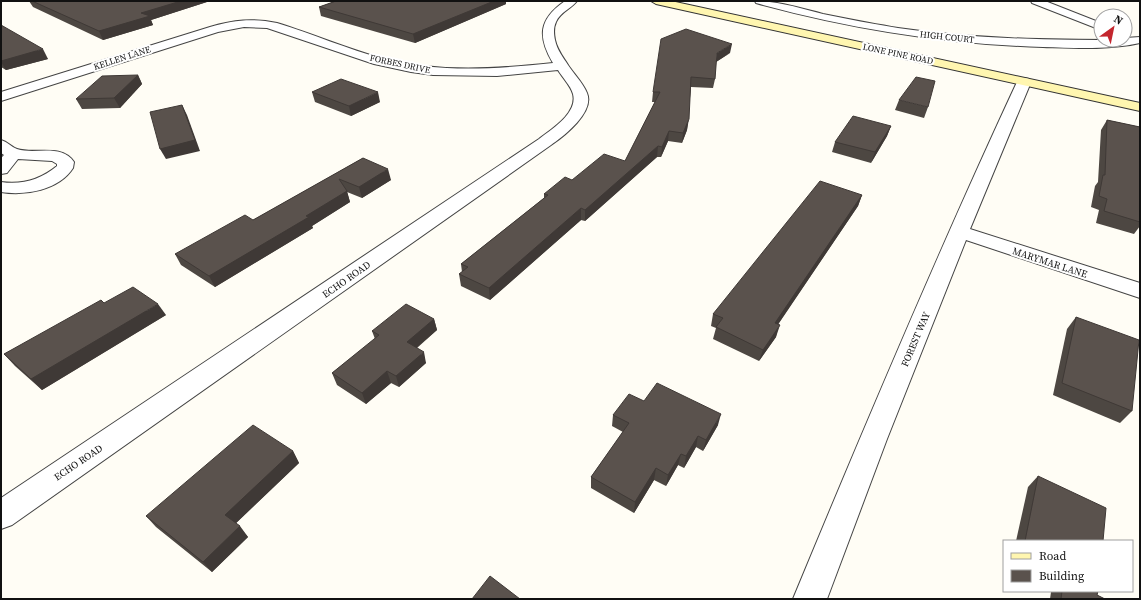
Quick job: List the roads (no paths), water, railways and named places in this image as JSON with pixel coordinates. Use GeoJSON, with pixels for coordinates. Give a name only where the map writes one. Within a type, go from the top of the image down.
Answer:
{"type":"FeatureCollection","features":[{"type":"Feature","properties":{"kind":"street","name":"ECHO ROAD"},"geometry":{"type":"LineString","coordinates":[[1,515],[554,135],[572,118],[580,104],[581,98],[580,93],[550,47],[547,29],[554,14],[563,6],[572,1]]}},
{"type":"Feature","properties":{"kind":"street","name":"LONE PINE ROAD"},"geometry":{"type":"LineString","coordinates":[[656,1],[1140,107]]}},
{"type":"Feature","properties":{"kind":"street","name":"HIGH COURT"},"geometry":{"type":"LineString","coordinates":[[760,1],[858,24],[985,41],[1055,44],[1105,43],[1134,39]]}},
{"type":"Feature","properties":{"kind":"street"},"geometry":{"type":"LineString","coordinates":[[1036,1],[1093,24]]}},
{"type":"Feature","properties":{"kind":"street","name":"FORBES DRIVE"},"geometry":{"type":"LineString","coordinates":[[242,18],[266,19],[371,59],[414,69],[446,72],[498,73],[562,66]]}},
{"type":"Feature","properties":{"kind":"street","name":"KELLEN LANE"},"geometry":{"type":"LineString","coordinates":[[1,97],[227,25],[242,18]]}},
{"type":"Feature","properties":{"kind":"street","name":"FOREST WAY"},"geometry":{"type":"LineString","coordinates":[[810,599],[873,439],[1024,82]]}},
{"type":"Feature","properties":{"kind":"street"},"geometry":{"type":"LineString","coordinates":[[1,170],[7,150],[56,156],[66,162],[65,168],[51,180],[14,189],[1,187]]}},
{"type":"Feature","properties":{"kind":"street","name":"MARYMAR LANE"},"geometry":{"type":"LineString","coordinates":[[960,232],[1140,291]]}}]}
